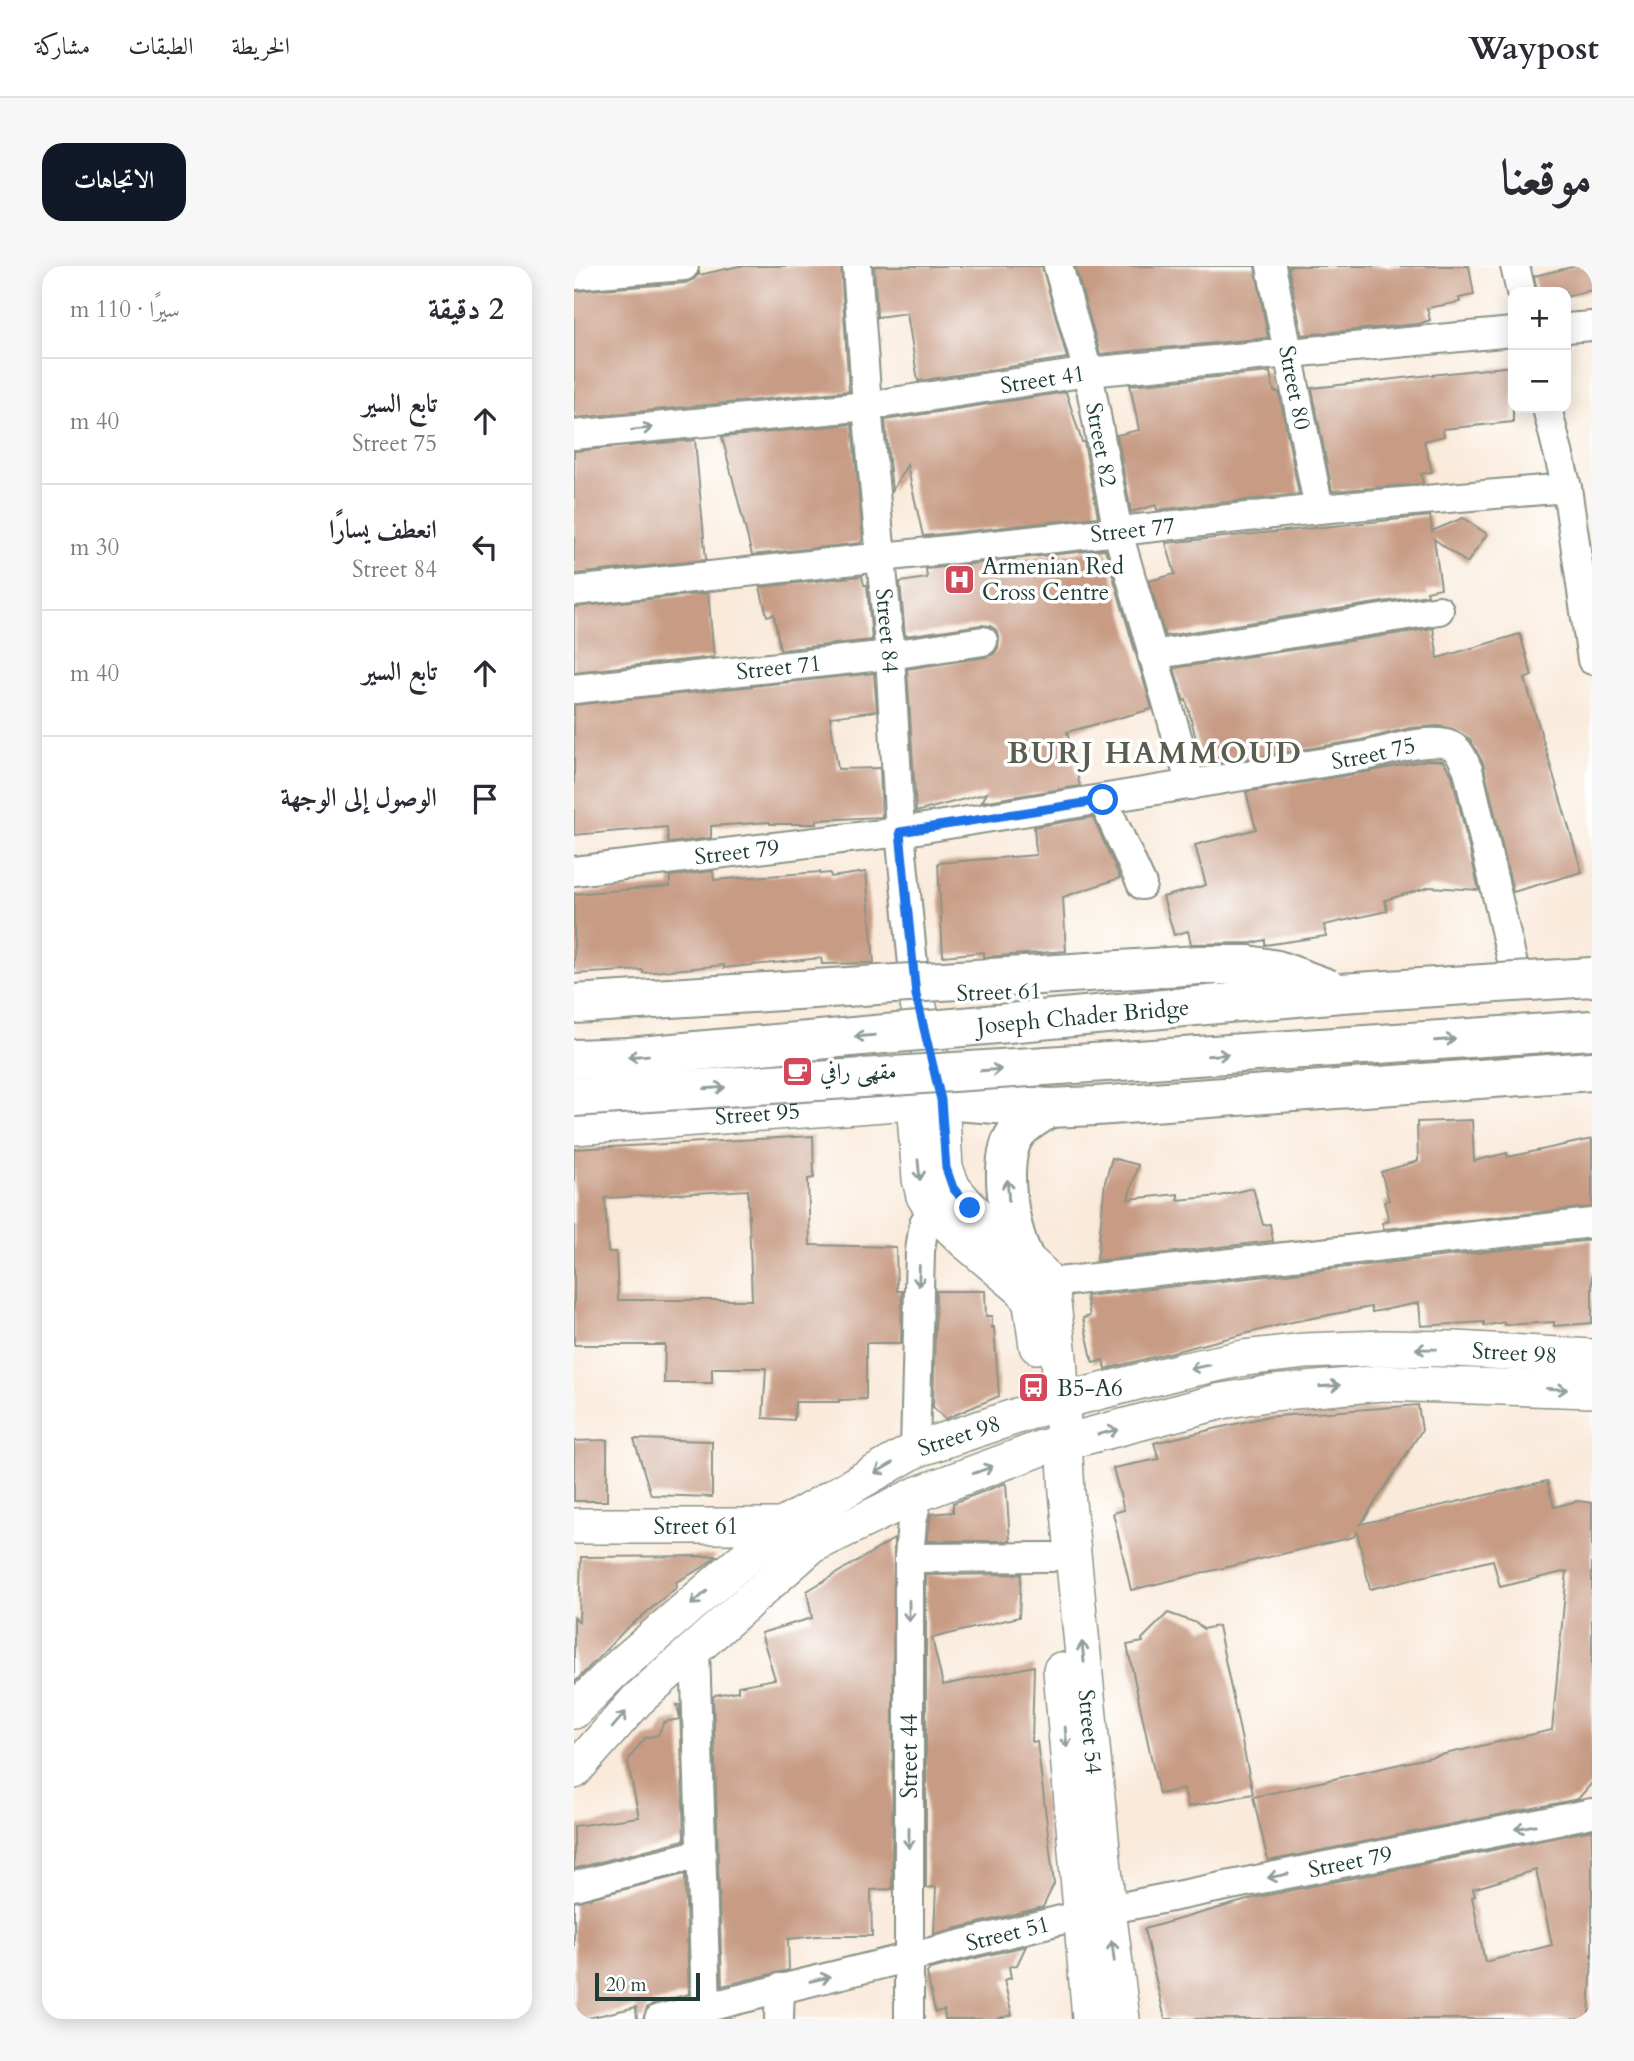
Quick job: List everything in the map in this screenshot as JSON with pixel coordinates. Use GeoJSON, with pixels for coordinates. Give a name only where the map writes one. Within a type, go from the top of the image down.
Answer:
{"type":"FeatureCollection","features":[{"type":"Feature","properties":{"kind":"highway"},"geometry":{"type":"LineString","coordinates":[[574,1004],[1199,965],[1248,965],[1277,970],[1341,993]]}},
{"type":"Feature","properties":{"kind":"highway","name":"Joseph Chader Bridge"},"geometry":{"type":"LineString","coordinates":[[574,1059],[629,1057],[1341,993],[1592,978]]}},
{"type":"Feature","properties":{"kind":"highway","name":"Joseph Chader Bridge"},"geometry":{"type":"LineString","coordinates":[[574,1097],[1592,1030]]}},
{"type":"Feature","properties":{"kind":"highway"},"geometry":{"type":"LineString","coordinates":[[927,1101],[1049,1108],[1096,1106],[1592,1071]]}},
{"type":"Feature","properties":{"kind":"highway"},"geometry":{"type":"LineString","coordinates":[[1023,1256],[1017,1243],[1007,1192],[1010,1144],[1018,1130],[1049,1108]]}},
{"type":"Feature","properties":{"kind":"street"},"geometry":{"type":"LineString","coordinates":[[574,275],[684,266]]}},
{"type":"Feature","properties":{"kind":"street","name":"Street 84"},"geometry":{"type":"LineString","coordinates":[[858,266],[867,406],[883,557],[900,832],[916,995]]}},
{"type":"Feature","properties":{"kind":"street","name":"Street 82"},"geometry":{"type":"LineString","coordinates":[[1058,266],[1088,372],[1118,533],[1191,785]]}},
{"type":"Feature","properties":{"kind":"street","name":"Street 80"},"geometry":{"type":"LineString","coordinates":[[1271,266],[1319,509]]}},
{"type":"Feature","properties":{"kind":"street"},"geometry":{"type":"LineString","coordinates":[[1515,266],[1520,287]]}},
{"type":"Feature","properties":{"kind":"street"},"geometry":{"type":"LineString","coordinates":[[1571,328],[1592,326]]}},
{"type":"Feature","properties":{"kind":"street","name":"Street 41"},"geometry":{"type":"LineString","coordinates":[[574,435],[867,406],[1088,372],[1508,332]]}},
{"type":"Feature","properties":{"kind":"street"},"geometry":{"type":"LineString","coordinates":[[1548,413],[1567,488],[1592,660]]}},
{"type":"Feature","properties":{"kind":"street","name":"Street 77"},"geometry":{"type":"LineString","coordinates":[[574,591],[1319,509],[1567,488]]}},
{"type":"Feature","properties":{"kind":"street"},"geometry":{"type":"LineString","coordinates":[[1152,655],[1439,610]]}},
{"type":"Feature","properties":{"kind":"street","name":"Street 71"},"geometry":{"type":"LineString","coordinates":[[574,689],[890,655],[984,641]]}},
{"type":"Feature","properties":{"kind":"street","name":"Street 75"},"geometry":{"type":"LineString","coordinates":[[900,832],[1364,756],[1427,742],[1447,743],[1458,750],[1468,770],[1514,969]]}},
{"type":"Feature","properties":{"kind":"street"},"geometry":{"type":"LineString","coordinates":[[1103,800],[1142,885]]}},
{"type":"Feature","properties":{"kind":"street","name":"Street 79"},"geometry":{"type":"LineString","coordinates":[[574,871],[900,832]]}},
{"type":"Feature","properties":{"kind":"street","name":"Street 61"},"geometry":{"type":"LineString","coordinates":[[574,1022],[916,995],[1592,964]]}},
{"type":"Feature","properties":{"kind":"street"},"geometry":{"type":"LineString","coordinates":[[916,995],[927,1101],[953,1188],[970,1208],[1049,1283],[1055,1319],[1051,1404],[1053,1446]]}},
{"type":"Feature","properties":{"kind":"street","name":"Street 95"},"geometry":{"type":"LineString","coordinates":[[574,1127],[1592,1055]]}},
{"type":"Feature","properties":{"kind":"street"},"geometry":{"type":"LineString","coordinates":[[927,1101],[919,1179],[924,1196],[934,1212],[1024,1291],[1031,1304],[1039,1359],[1051,1404]]}},
{"type":"Feature","properties":{"kind":"street"},"geometry":{"type":"LineString","coordinates":[[915,1450],[920,1251],[924,1223],[934,1212]]}},
{"type":"Feature","properties":{"kind":"street"},"geometry":{"type":"LineString","coordinates":[[1049,1283],[1592,1223]]}},
{"type":"Feature","properties":{"kind":"street","name":"Street 98"},"geometry":{"type":"LineString","coordinates":[[574,1711],[613,1672],[782,1526],[915,1450],[1051,1404],[1244,1358],[1383,1349],[1456,1349],[1592,1357]]}},
{"type":"Feature","properties":{"kind":"street","name":"Street 98"},"geometry":{"type":"LineString","coordinates":[[574,1772],[636,1700],[811,1546],[918,1494],[1053,1446],[1222,1401],[1319,1387],[1382,1383],[1592,1390]]}},
{"type":"Feature","properties":{"kind":"street","name":"Street 54"},"geometry":{"type":"LineString","coordinates":[[1053,1446],[1051,1557],[1095,1913],[1122,2019]]}},
{"type":"Feature","properties":{"kind":"street","name":"Street 54"},"geometry":{"type":"LineString","coordinates":[[1053,1446],[1095,1913],[1090,2019]]}},
{"type":"Feature","properties":{"kind":"street","name":"Street 44"},"geometry":{"type":"LineString","coordinates":[[909,2019],[909,1558],[918,1494]]}},
{"type":"Feature","properties":{"kind":"street","name":"Street 61"},"geometry":{"type":"LineString","coordinates":[[574,1526],[782,1526]]}},
{"type":"Feature","properties":{"kind":"street"},"geometry":{"type":"LineString","coordinates":[[782,1526],[811,1546]]}},
{"type":"Feature","properties":{"kind":"street"},"geometry":{"type":"LineString","coordinates":[[909,1558],[1051,1557]]}},
{"type":"Feature","properties":{"kind":"street"},"geometry":{"type":"LineString","coordinates":[[695,1648],[706,2006]]}},
{"type":"Feature","properties":{"kind":"street","name":"Street 79"},"geometry":{"type":"LineString","coordinates":[[1095,1913],[1592,1813]]}},
{"type":"Feature","properties":{"kind":"street"},"geometry":{"type":"LineString","coordinates":[[574,1886],[702,1853]]}},
{"type":"Feature","properties":{"kind":"street","name":"Street 51"},"geometry":{"type":"LineString","coordinates":[[909,1959],[1095,1913]]}},
{"type":"Feature","properties":{"kind":"street"},"geometry":{"type":"LineString","coordinates":[[659,2019],[909,1959]]}},
{"type":"Feature","properties":{"kind":"street"},"geometry":{"type":"LineString","coordinates":[[779,2019],[780,1988]]}},
{"type":"Feature","properties":{"kind":"building"},"geometry":{"type":"Polygon","coordinates":[[[739,266],[841,266],[849,391],[574,418],[574,291],[685,283],[699,273],[739,266]]]}},
{"type":"Feature","properties":{"kind":"building"},"geometry":{"type":"Polygon","coordinates":[[[874,266],[1042,266],[1067,358],[918,381],[907,313],[877,317],[874,266]]]}},
{"type":"Feature","properties":{"kind":"building"},"geometry":{"type":"Polygon","coordinates":[[[1075,266],[1255,266],[1268,338],[1100,354],[1075,266]]]}},
{"type":"Feature","properties":{"kind":"building"},"geometry":{"type":"Polygon","coordinates":[[[1288,266],[1469,266],[1474,295],[1459,298],[1460,302],[1427,308],[1430,320],[1419,324],[1302,335],[1288,266]]]}},
{"type":"Feature","properties":{"kind":"building"},"geometry":{"type":"Polygon","coordinates":[[[1576,266],[1592,266],[1592,290],[1571,296],[1571,287],[1536,287],[1534,276],[1576,266]]]}},
{"type":"Feature","properties":{"kind":"building"},"geometry":{"type":"Polygon","coordinates":[[[1508,367],[1508,413],[1513,413],[1513,422],[1443,429],[1444,436],[1424,441],[1432,472],[1421,474],[1423,484],[1332,491],[1312,388],[1508,367]]]}},
{"type":"Feature","properties":{"kind":"building"},"geometry":{"type":"Polygon","coordinates":[[[1270,372],[1274,392],[1279,392],[1299,494],[1157,510],[1156,505],[1131,512],[1117,435],[1139,430],[1130,385],[1270,372]]]}},
{"type":"Feature","properties":{"kind":"building"},"geometry":{"type":"Polygon","coordinates":[[[1066,392],[1084,442],[1098,517],[923,536],[907,465],[892,491],[885,420],[1066,392]]]}},
{"type":"Feature","properties":{"kind":"building"},"geometry":{"type":"Polygon","coordinates":[[[852,424],[863,539],[861,543],[752,555],[722,437],[852,424]]]}},
{"type":"Feature","properties":{"kind":"building"},"geometry":{"type":"Polygon","coordinates":[[[695,440],[706,560],[574,574],[574,451],[695,440]]]}},
{"type":"Feature","properties":{"kind":"building"},"geometry":{"type":"Polygon","coordinates":[[[1430,516],[1432,531],[1463,518],[1487,534],[1467,563],[1434,539],[1441,588],[1427,591],[1428,595],[1165,636],[1149,581],[1175,574],[1166,543],[1430,516]]]}},
{"type":"Feature","properties":{"kind":"building"},"geometry":{"type":"Polygon","coordinates":[[[1105,549],[1152,709],[1067,732],[1080,786],[982,802],[987,793],[916,812],[907,669],[986,657],[994,654],[999,639],[996,630],[981,625],[905,636],[900,582],[927,578],[926,569],[1105,549]]]}},
{"type":"Feature","properties":{"kind":"building"},"geometry":{"type":"Polygon","coordinates":[[[862,576],[864,585],[867,585],[872,640],[780,650],[774,614],[767,616],[760,587],[862,576]]]}},
{"type":"Feature","properties":{"kind":"building"},"geometry":{"type":"Polygon","coordinates":[[[708,593],[714,657],[574,672],[574,607],[708,593]]]}},
{"type":"Feature","properties":{"kind":"building"},"geometry":{"type":"Polygon","coordinates":[[[1433,628],[1438,658],[1520,634],[1532,676],[1525,679],[1582,872],[1513,892],[1483,763],[1470,739],[1453,729],[1439,726],[1410,728],[1361,740],[1203,766],[1186,700],[1184,701],[1174,668],[1433,628]]]}},
{"type":"Feature","properties":{"kind":"building"},"geometry":{"type":"Polygon","coordinates":[[[874,673],[877,711],[830,717],[838,769],[880,768],[882,817],[817,820],[817,824],[770,822],[711,826],[711,838],[668,843],[667,827],[574,835],[574,705],[874,673]]]}},
{"type":"Feature","properties":{"kind":"building"},"geometry":{"type":"Polygon","coordinates":[[[1427,760],[1443,761],[1452,775],[1479,890],[1430,887],[1385,900],[1387,911],[1324,925],[1326,936],[1265,945],[1265,940],[1252,943],[1191,944],[1188,931],[1174,935],[1163,897],[1206,885],[1195,845],[1256,829],[1246,792],[1427,760]]]}},
{"type":"Feature","properties":{"kind":"building"},"geometry":{"type":"Polygon","coordinates":[[[1093,817],[1120,878],[1063,897],[1066,951],[984,957],[984,952],[943,956],[938,863],[1036,855],[1034,827],[1093,817]]]}},
{"type":"Feature","properties":{"kind":"building"},"geometry":{"type":"Polygon","coordinates":[[[713,871],[714,880],[820,872],[830,873],[831,877],[866,872],[874,963],[822,964],[821,958],[724,968],[724,965],[643,973],[643,970],[574,974],[574,894],[670,886],[670,876],[713,871]]]}},
{"type":"Feature","properties":{"kind":"building"},"geometry":{"type":"Polygon","coordinates":[[[1472,1120],[1474,1161],[1507,1153],[1508,1157],[1592,1139],[1592,1207],[1384,1229],[1382,1223],[1389,1221],[1384,1202],[1389,1200],[1381,1172],[1418,1161],[1417,1122],[1472,1120]]]}},
{"type":"Feature","properties":{"kind":"building"},"geometry":{"type":"Polygon","coordinates":[[[813,1136],[814,1178],[808,1179],[810,1245],[896,1247],[897,1291],[902,1291],[901,1343],[866,1343],[866,1399],[795,1402],[794,1420],[763,1418],[766,1368],[712,1368],[712,1383],[664,1383],[665,1345],[574,1345],[574,1149],[813,1136]],[[748,1190],[605,1198],[608,1252],[616,1252],[618,1300],[752,1300],[748,1190]]]}},
{"type":"Feature","properties":{"kind":"building"},"geometry":{"type":"Polygon","coordinates":[[[1112,1158],[1138,1165],[1128,1199],[1178,1194],[1178,1200],[1220,1196],[1253,1188],[1263,1225],[1270,1224],[1273,1241],[1097,1261],[1105,1182],[1112,1158]]]}},
{"type":"Feature","properties":{"kind":"building"},"geometry":{"type":"Polygon","coordinates":[[[1592,1240],[1592,1323],[1554,1326],[1554,1322],[1504,1325],[1504,1322],[1484,1326],[1484,1322],[1421,1326],[1419,1303],[1372,1312],[1371,1307],[1292,1322],[1106,1369],[1103,1360],[1093,1363],[1083,1318],[1090,1316],[1086,1296],[1592,1240]]]}},
{"type":"Feature","properties":{"kind":"building"},"geometry":{"type":"Polygon","coordinates":[[[936,1291],[985,1291],[986,1316],[992,1316],[992,1328],[994,1327],[999,1396],[945,1419],[933,1407],[936,1291]]]}},
{"type":"Feature","properties":{"kind":"building"},"geometry":{"type":"Polygon","coordinates":[[[1418,1405],[1422,1430],[1361,1524],[1547,1481],[1554,1507],[1577,1501],[1592,1503],[1592,1783],[1578,1799],[1268,1861],[1253,1797],[1552,1730],[1567,1571],[1500,1587],[1493,1560],[1370,1589],[1357,1532],[1353,1537],[1131,1590],[1113,1513],[1124,1510],[1113,1468],[1159,1459],[1154,1443],[1265,1417],[1418,1405]]]}},
{"type":"Feature","properties":{"kind":"building"},"geometry":{"type":"Polygon","coordinates":[[[634,1439],[712,1441],[712,1497],[651,1495],[634,1439]]]}},
{"type":"Feature","properties":{"kind":"building"},"geometry":{"type":"Polygon","coordinates":[[[607,1440],[607,1501],[574,1501],[574,1441],[607,1440]]]}},
{"type":"Feature","properties":{"kind":"building"},"geometry":{"type":"Polygon","coordinates":[[[1006,1483],[1010,1541],[927,1541],[931,1514],[953,1512],[953,1503],[1006,1483]]]}},
{"type":"Feature","properties":{"kind":"building"},"geometry":{"type":"Polygon","coordinates":[[[894,1539],[892,1889],[871,1890],[872,1936],[788,1939],[789,1970],[722,1986],[713,1697],[738,1691],[738,1686],[775,1679],[761,1633],[812,1618],[807,1591],[894,1539]]]}},
{"type":"Feature","properties":{"kind":"building"},"geometry":{"type":"Polygon","coordinates":[[[717,1556],[702,1568],[676,1582],[677,1587],[625,1630],[574,1683],[574,1617],[579,1622],[581,1557],[717,1556]]]}},
{"type":"Feature","properties":{"kind":"building"},"geometry":{"type":"Polygon","coordinates":[[[1021,1574],[1019,1617],[932,1638],[943,1685],[1034,1666],[1032,1742],[1037,1741],[1054,1884],[1043,1907],[934,1934],[936,1887],[926,1888],[926,1575],[1021,1574]]]}},
{"type":"Feature","properties":{"kind":"building"},"geometry":{"type":"Polygon","coordinates":[[[1168,1613],[1197,1623],[1203,1629],[1218,1626],[1253,1794],[1188,1807],[1184,1789],[1159,1794],[1127,1645],[1143,1642],[1142,1639],[1168,1613]]]}},
{"type":"Feature","properties":{"kind":"building"},"geometry":{"type":"Polygon","coordinates":[[[677,1705],[680,1705],[684,1840],[574,1869],[574,1826],[639,1817],[628,1763],[630,1757],[645,1738],[658,1735],[664,1722],[680,1719],[677,1705]]]}},
{"type":"Feature","properties":{"kind":"building"},"geometry":{"type":"Polygon","coordinates":[[[1592,1830],[1589,2019],[1165,2019],[1144,1929],[1258,1897],[1592,1830]],[[1536,1870],[1473,1889],[1475,1896],[1472,1897],[1485,1962],[1552,1945],[1536,1870]]]}},
{"type":"Feature","properties":{"kind":"building"},"geometry":{"type":"Polygon","coordinates":[[[685,1874],[689,1994],[654,2003],[647,2008],[643,2019],[637,2019],[636,2007],[574,2019],[574,1902],[685,1874]]]}},
{"type":"Feature","properties":{"kind":"building"},"geometry":{"type":"Polygon","coordinates":[[[1026,1946],[1017,1965],[1009,1967],[1011,1978],[1004,1980],[1012,2015],[994,2019],[945,2019],[944,2010],[935,2012],[927,1973],[930,1969],[1026,1946]]]}},
{"type":"Feature","properties":{"kind":"place","name":"Armenian Red Cross Centre"},"geometry":{"type":"Point","coordinates":[959,579]}},
{"type":"Feature","properties":{"kind":"place","name":"مقهى رافي"},"geometry":{"type":"Point","coordinates":[797,1071]}},
{"type":"Feature","properties":{"kind":"place","name":"B5-A6"},"geometry":{"type":"Point","coordinates":[1034,1388]}},
{"type":"Feature","properties":{"kind":"district","name":"BURJ HAMMOUD"},"geometry":{"type":"Point","coordinates":[1155,753]}},
{"type":"Feature","properties":{"kind":"route"},"geometry":{"type":"LineString","coordinates":[[970,1208],[953,1188],[946,1168],[941,1100],[916,995],[900,832],[1103,800]]}}]}
